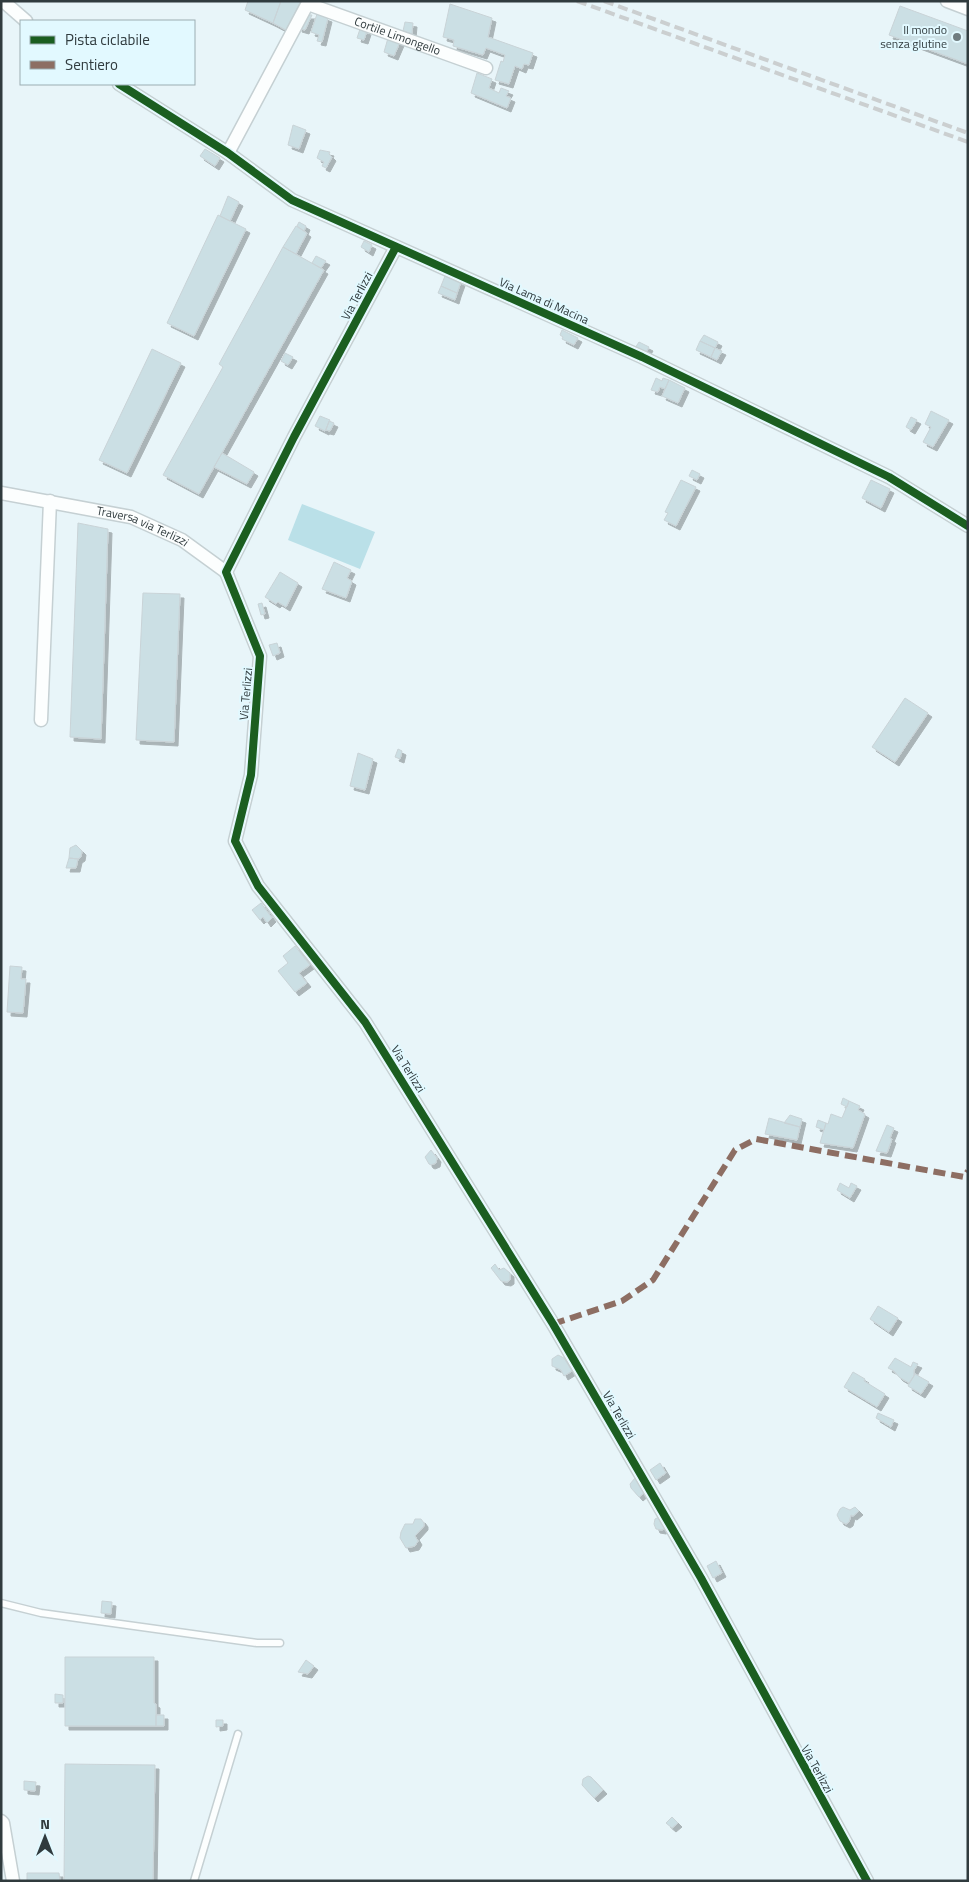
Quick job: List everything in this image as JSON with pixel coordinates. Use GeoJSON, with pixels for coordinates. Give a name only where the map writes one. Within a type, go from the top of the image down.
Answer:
{"type":"FeatureCollection","features":[{"type":"Feature","properties":{"kind":"street"},"geometry":{"type":"LineString","coordinates":[[3,1],[25,20]]}},
{"type":"Feature","properties":{"kind":"street"},"geometry":{"type":"LineString","coordinates":[[947,1],[968,9]]}},
{"type":"Feature","properties":{"kind":"street"},"geometry":{"type":"LineString","coordinates":[[228,153],[309,3]]}},
{"type":"Feature","properties":{"kind":"street","name":"Cortile Limongello"},"geometry":{"type":"LineString","coordinates":[[309,3],[486,68]]}},
{"type":"Feature","properties":{"kind":"street","name":"Via Lama di Macina"},"geometry":{"type":"LineString","coordinates":[[120,85],[228,153],[292,200],[642,358],[889,477],[968,526]]}},
{"type":"Feature","properties":{"kind":"street","name":"Via Terlizzi"},"geometry":{"type":"LineString","coordinates":[[396,247],[294,437],[226,572],[260,656],[251,775],[235,841],[258,886],[365,1022],[553,1324],[701,1578],[866,1881]]}},
{"type":"Feature","properties":{"kind":"street","name":"Traversa via Terlizzi"},"geometry":{"type":"LineString","coordinates":[[1,493],[131,517],[182,540],[226,572]]}},
{"type":"Feature","properties":{"kind":"street"},"geometry":{"type":"LineString","coordinates":[[41,720],[50,501]]}},
{"type":"Feature","properties":{"kind":"street"},"geometry":{"type":"LineString","coordinates":[[1,1821],[3,1823],[13,1881]]}},
{"type":"Feature","properties":{"kind":"lane"},"geometry":{"type":"LineString","coordinates":[[1,1603],[41,1612],[247,1642],[280,1642]]}},
{"type":"Feature","properties":{"kind":"lane"},"geometry":{"type":"LineString","coordinates":[[194,1881],[238,1734]]}},
{"type":"Feature","properties":{"kind":"shaded area"},"geometry":{"type":"Polygon","coordinates":[[[302,504],[375,532],[360,569],[288,540],[302,504]]]}},
{"type":"Feature","properties":{"kind":"building"},"geometry":{"type":"Polygon","coordinates":[[[248,1],[281,1],[273,23],[245,10],[248,1]]]}},
{"type":"Feature","properties":{"kind":"building"},"geometry":{"type":"Polygon","coordinates":[[[281,1],[301,1],[286,30],[273,23],[281,1]]]}},
{"type":"Feature","properties":{"kind":"building"},"geometry":{"type":"Polygon","coordinates":[[[450,4],[492,18],[488,37],[533,53],[529,65],[524,64],[522,69],[515,66],[509,84],[495,80],[505,55],[486,48],[483,55],[453,46],[454,40],[443,37],[450,4]]]}},
{"type":"Feature","properties":{"kind":"building"},"geometry":{"type":"Polygon","coordinates":[[[900,6],[968,31],[968,64],[889,35],[900,6]]]}},
{"type":"Feature","properties":{"kind":"building"},"geometry":{"type":"Polygon","coordinates":[[[317,14],[328,18],[322,42],[317,41],[319,35],[311,32],[317,14]]]}},
{"type":"Feature","properties":{"kind":"building"},"geometry":{"type":"Polygon","coordinates":[[[303,15],[312,15],[305,30],[298,28],[303,15]]]}},
{"type":"Feature","properties":{"kind":"building"},"geometry":{"type":"Polygon","coordinates":[[[405,22],[413,23],[412,34],[403,31],[405,22]]]}},
{"type":"Feature","properties":{"kind":"building"},"geometry":{"type":"Polygon","coordinates":[[[360,29],[367,31],[364,40],[357,38],[360,29]]]}},
{"type":"Feature","properties":{"kind":"building"},"geometry":{"type":"Polygon","coordinates":[[[388,38],[400,42],[394,56],[384,52],[388,38]]]}},
{"type":"Feature","properties":{"kind":"building"},"geometry":{"type":"Polygon","coordinates":[[[477,73],[492,79],[489,88],[499,93],[501,88],[509,91],[506,96],[511,98],[507,108],[471,93],[477,73]]]}},
{"type":"Feature","properties":{"kind":"building"},"geometry":{"type":"Polygon","coordinates":[[[293,125],[306,130],[299,149],[288,145],[293,125]]]}},
{"type":"Feature","properties":{"kind":"building"},"geometry":{"type":"Polygon","coordinates":[[[205,149],[220,158],[215,166],[200,156],[205,149]]]}},
{"type":"Feature","properties":{"kind":"building"},"geometry":{"type":"Polygon","coordinates":[[[320,150],[330,152],[329,154],[332,157],[326,168],[322,166],[324,162],[317,158],[320,150]]]}},
{"type":"Feature","properties":{"kind":"building"},"geometry":{"type":"Polygon","coordinates":[[[228,196],[239,202],[230,221],[220,216],[228,196]]]}},
{"type":"Feature","properties":{"kind":"building"},"geometry":{"type":"Polygon","coordinates":[[[218,215],[246,229],[194,336],[167,323],[218,215]]]}},
{"type":"Feature","properties":{"kind":"building"},"geometry":{"type":"Polygon","coordinates":[[[299,222],[306,226],[304,231],[297,226],[299,222]]]}},
{"type":"Feature","properties":{"kind":"building"},"geometry":{"type":"Polygon","coordinates":[[[296,226],[307,233],[296,254],[283,247],[296,226]]]}},
{"type":"Feature","properties":{"kind":"building"},"geometry":{"type":"Polygon","coordinates":[[[364,241],[372,245],[369,252],[361,247],[364,241]]]}},
{"type":"Feature","properties":{"kind":"building"},"geometry":{"type":"Polygon","coordinates":[[[283,247],[324,270],[199,494],[163,475],[223,367],[219,364],[283,247]]]}},
{"type":"Feature","properties":{"kind":"building"},"geometry":{"type":"Polygon","coordinates":[[[316,256],[326,261],[321,268],[312,263],[316,256]]]}},
{"type":"Feature","properties":{"kind":"building"},"geometry":{"type":"Polygon","coordinates":[[[445,276],[461,282],[457,293],[441,286],[445,276]]]}},
{"type":"Feature","properties":{"kind":"building"},"geometry":{"type":"Polygon","coordinates":[[[441,286],[457,293],[455,300],[438,293],[441,286]]]}},
{"type":"Feature","properties":{"kind":"building"},"geometry":{"type":"Polygon","coordinates":[[[562,330],[578,338],[574,345],[562,339],[563,337],[560,335],[562,330]]]}},
{"type":"Feature","properties":{"kind":"building"},"geometry":{"type":"Polygon","coordinates":[[[704,335],[718,342],[715,348],[700,341],[704,335]]]}},
{"type":"Feature","properties":{"kind":"building"},"geometry":{"type":"Polygon","coordinates":[[[700,341],[715,348],[711,357],[696,350],[700,341]]]}},
{"type":"Feature","properties":{"kind":"building"},"geometry":{"type":"Polygon","coordinates":[[[639,342],[649,347],[645,354],[635,348],[639,342]]]}},
{"type":"Feature","properties":{"kind":"building"},"geometry":{"type":"Polygon","coordinates":[[[715,348],[722,351],[717,360],[711,357],[715,348]]]}},
{"type":"Feature","properties":{"kind":"building"},"geometry":{"type":"Polygon","coordinates":[[[152,349],[181,363],[127,473],[99,460],[152,349]]]}},
{"type":"Feature","properties":{"kind":"building"},"geometry":{"type":"Polygon","coordinates":[[[285,353],[293,357],[288,365],[281,361],[285,353]]]}},
{"type":"Feature","properties":{"kind":"building"},"geometry":{"type":"Polygon","coordinates":[[[656,378],[662,381],[663,378],[669,380],[665,389],[660,387],[658,392],[651,390],[656,378]]]}},
{"type":"Feature","properties":{"kind":"building"},"geometry":{"type":"Polygon","coordinates":[[[669,380],[685,388],[678,403],[662,396],[669,380]]]}},
{"type":"Feature","properties":{"kind":"building"},"geometry":{"type":"Polygon","coordinates":[[[931,411],[949,420],[933,447],[923,442],[931,427],[925,424],[931,411]]]}},
{"type":"Feature","properties":{"kind":"building"},"geometry":{"type":"Polygon","coordinates":[[[320,416],[330,420],[325,431],[315,426],[320,416]]]}},
{"type":"Feature","properties":{"kind":"building"},"geometry":{"type":"Polygon","coordinates":[[[911,417],[917,420],[911,430],[906,427],[911,417]]]}},
{"type":"Feature","properties":{"kind":"building"},"geometry":{"type":"Polygon","coordinates":[[[329,421],[334,423],[330,431],[326,430],[329,421]]]}},
{"type":"Feature","properties":{"kind":"building"},"geometry":{"type":"Polygon","coordinates":[[[222,453],[254,472],[247,484],[214,467],[222,453]]]}},
{"type":"Feature","properties":{"kind":"building"},"geometry":{"type":"Polygon","coordinates":[[[692,470],[700,474],[697,480],[689,476],[692,470]]]}},
{"type":"Feature","properties":{"kind":"building"},"geometry":{"type":"Polygon","coordinates":[[[681,480],[696,487],[676,526],[664,520],[668,513],[665,512],[681,480]]]}},
{"type":"Feature","properties":{"kind":"building"},"geometry":{"type":"Polygon","coordinates":[[[871,480],[890,489],[881,508],[862,498],[871,480]]]}},
{"type":"Feature","properties":{"kind":"building"},"geometry":{"type":"Polygon","coordinates":[[[78,523],[108,529],[101,739],[70,737],[78,523]]]}},
{"type":"Feature","properties":{"kind":"building"},"geometry":{"type":"Polygon","coordinates":[[[334,562],[351,570],[347,578],[352,581],[346,598],[322,589],[334,562]]]}},
{"type":"Feature","properties":{"kind":"building"},"geometry":{"type":"Polygon","coordinates":[[[280,572],[298,583],[286,607],[278,602],[276,604],[265,597],[280,572]]]}},
{"type":"Feature","properties":{"kind":"building"},"geometry":{"type":"Polygon","coordinates":[[[143,593],[180,594],[174,742],[136,740],[143,593]]]}},
{"type":"Feature","properties":{"kind":"building"},"geometry":{"type":"Polygon","coordinates":[[[262,603],[265,614],[261,615],[258,604],[262,603]]]}},
{"type":"Feature","properties":{"kind":"building"},"geometry":{"type":"Polygon","coordinates":[[[277,643],[280,653],[273,656],[269,645],[277,643]]]}},
{"type":"Feature","properties":{"kind":"building"},"geometry":{"type":"Polygon","coordinates":[[[905,698],[928,713],[895,762],[872,747],[905,698]]]}},
{"type":"Feature","properties":{"kind":"building"},"geometry":{"type":"Polygon","coordinates":[[[398,749],[402,751],[400,759],[395,757],[398,749]]]}},
{"type":"Feature","properties":{"kind":"building"},"geometry":{"type":"Polygon","coordinates":[[[358,753],[373,759],[365,790],[350,786],[358,753]]]}},
{"type":"Feature","properties":{"kind":"building"},"geometry":{"type":"Polygon","coordinates":[[[76,845],[82,851],[81,857],[78,859],[69,858],[70,848],[76,845]]]}},
{"type":"Feature","properties":{"kind":"building"},"geometry":{"type":"Polygon","coordinates":[[[69,858],[78,859],[76,868],[66,868],[69,858]]]}},
{"type":"Feature","properties":{"kind":"building"},"geometry":{"type":"Polygon","coordinates":[[[261,903],[272,918],[267,923],[263,917],[260,920],[252,910],[261,903]]]}},
{"type":"Feature","properties":{"kind":"building"},"geometry":{"type":"Polygon","coordinates":[[[295,946],[310,965],[299,973],[307,983],[295,992],[278,971],[288,963],[283,956],[295,946]]]}},
{"type":"Feature","properties":{"kind":"building"},"geometry":{"type":"Polygon","coordinates":[[[10,966],[22,967],[21,979],[26,979],[23,1013],[7,1012],[10,966]]]}},
{"type":"Feature","properties":{"kind":"building"},"geometry":{"type":"Polygon","coordinates":[[[843,1098],[849,1101],[847,1107],[841,1104],[843,1098]]]}},
{"type":"Feature","properties":{"kind":"building"},"geometry":{"type":"Polygon","coordinates":[[[849,1101],[860,1106],[858,1110],[865,1114],[853,1148],[820,1143],[831,1114],[842,1118],[849,1101]]]}},
{"type":"Feature","properties":{"kind":"building"},"geometry":{"type":"Polygon","coordinates":[[[790,1115],[802,1119],[800,1127],[784,1123],[790,1115]]]}},
{"type":"Feature","properties":{"kind":"building"},"geometry":{"type":"Polygon","coordinates":[[[769,1118],[800,1127],[797,1140],[765,1134],[769,1118]]]}},
{"type":"Feature","properties":{"kind":"building"},"geometry":{"type":"Polygon","coordinates":[[[818,1120],[826,1123],[824,1130],[816,1127],[818,1120]]]}},
{"type":"Feature","properties":{"kind":"building"},"geometry":{"type":"Polygon","coordinates":[[[887,1125],[894,1128],[887,1153],[876,1151],[887,1125]]]}},
{"type":"Feature","properties":{"kind":"building"},"geometry":{"type":"Polygon","coordinates":[[[431,1150],[437,1158],[436,1163],[431,1165],[425,1157],[431,1150]]]}},
{"type":"Feature","properties":{"kind":"building"},"geometry":{"type":"Polygon","coordinates":[[[840,1183],[849,1188],[851,1183],[857,1186],[850,1198],[837,1190],[840,1183]]]}},
{"type":"Feature","properties":{"kind":"building"},"geometry":{"type":"Polygon","coordinates":[[[495,1264],[499,1270],[504,1268],[510,1273],[510,1280],[507,1282],[501,1281],[491,1268],[495,1264]]]}},
{"type":"Feature","properties":{"kind":"building"},"geometry":{"type":"Polygon","coordinates":[[[878,1306],[898,1318],[889,1332],[870,1319],[878,1306]]]}},
{"type":"Feature","properties":{"kind":"building"},"geometry":{"type":"Polygon","coordinates":[[[558,1355],[564,1358],[572,1371],[564,1376],[561,1370],[552,1366],[552,1359],[558,1355]]]}},
{"type":"Feature","properties":{"kind":"building"},"geometry":{"type":"Polygon","coordinates":[[[895,1358],[911,1367],[913,1362],[918,1364],[914,1370],[914,1376],[909,1383],[888,1368],[895,1358]]]}},
{"type":"Feature","properties":{"kind":"building"},"geometry":{"type":"Polygon","coordinates":[[[853,1372],[885,1394],[877,1407],[844,1387],[853,1372]]]}},
{"type":"Feature","properties":{"kind":"building"},"geometry":{"type":"Polygon","coordinates":[[[915,1374],[929,1382],[921,1394],[908,1386],[915,1374]]]}},
{"type":"Feature","properties":{"kind":"building"},"geometry":{"type":"Polygon","coordinates":[[[878,1413],[894,1420],[891,1427],[876,1418],[878,1413]]]}},
{"type":"Feature","properties":{"kind":"building"},"geometry":{"type":"Polygon","coordinates":[[[660,1463],[666,1473],[656,1480],[650,1470],[660,1463]]]}},
{"type":"Feature","properties":{"kind":"building"},"geometry":{"type":"Polygon","coordinates":[[[635,1478],[646,1491],[639,1497],[630,1484],[635,1478]]]}},
{"type":"Feature","properties":{"kind":"building"},"geometry":{"type":"Polygon","coordinates":[[[843,1507],[850,1510],[855,1507],[859,1511],[853,1516],[851,1515],[849,1522],[846,1524],[840,1521],[837,1515],[843,1507]]]}},
{"type":"Feature","properties":{"kind":"building"},"geometry":{"type":"Polygon","coordinates":[[[659,1517],[665,1528],[662,1530],[656,1529],[654,1524],[655,1519],[659,1517]]]}},
{"type":"Feature","properties":{"kind":"building"},"geometry":{"type":"Polygon","coordinates":[[[415,1519],[421,1519],[424,1526],[415,1536],[418,1541],[415,1546],[406,1548],[400,1538],[401,1532],[405,1524],[413,1524],[415,1519]]]}},
{"type":"Feature","properties":{"kind":"building"},"geometry":{"type":"Polygon","coordinates":[[[716,1561],[722,1573],[713,1578],[707,1566],[716,1561]]]}},
{"type":"Feature","properties":{"kind":"building"},"geometry":{"type":"Polygon","coordinates":[[[102,1601],[112,1602],[111,1614],[101,1613],[102,1601]]]}},
{"type":"Feature","properties":{"kind":"building"},"geometry":{"type":"Polygon","coordinates":[[[65,1657],[154,1657],[156,1726],[65,1726],[65,1657]]]}},
{"type":"Feature","properties":{"kind":"building"},"geometry":{"type":"Polygon","coordinates":[[[306,1660],[314,1666],[308,1674],[298,1672],[306,1660]]]}},
{"type":"Feature","properties":{"kind":"building"},"geometry":{"type":"Polygon","coordinates":[[[55,1694],[63,1695],[63,1703],[55,1703],[55,1694]]]}},
{"type":"Feature","properties":{"kind":"building"},"geometry":{"type":"Polygon","coordinates":[[[156,1715],[164,1715],[164,1726],[156,1726],[156,1715]]]}},
{"type":"Feature","properties":{"kind":"building"},"geometry":{"type":"Polygon","coordinates":[[[216,1720],[223,1720],[223,1726],[216,1727],[216,1720]]]}},
{"type":"Feature","properties":{"kind":"building"},"geometry":{"type":"Polygon","coordinates":[[[65,1764],[155,1765],[153,1881],[64,1881],[65,1764]]]}},
{"type":"Feature","properties":{"kind":"building"},"geometry":{"type":"Polygon","coordinates":[[[588,1776],[603,1790],[594,1798],[582,1785],[583,1779],[588,1776]]]}},
{"type":"Feature","properties":{"kind":"building"},"geometry":{"type":"Polygon","coordinates":[[[24,1781],[36,1782],[35,1791],[24,1790],[24,1781]]]}},
{"type":"Feature","properties":{"kind":"building"},"geometry":{"type":"Polygon","coordinates":[[[672,1817],[678,1823],[672,1828],[666,1823],[672,1817]]]}},
{"type":"Feature","properties":{"kind":"building"},"geometry":{"type":"Polygon","coordinates":[[[27,1873],[59,1873],[60,1881],[27,1881],[27,1873]]]}},
{"type":"Feature","properties":{"kind":"railway"},"geometry":{"type":"LineString","coordinates":[[577,1],[968,142]]}},
{"type":"Feature","properties":{"kind":"railway"},"geometry":{"type":"LineString","coordinates":[[604,1],[968,133]]}},
{"type":"Feature","properties":{"kind":"marked path"},"geometry":{"type":"LineString","coordinates":[[553,1324],[622,1301],[653,1280],[735,1150],[756,1139],[964,1177],[968,1171]]}},
{"type":"Feature","properties":{"kind":"cycle path"},"geometry":{"type":"LineString","coordinates":[[121,85],[228,153],[292,200],[642,357],[889,477],[968,526]]}},
{"type":"Feature","properties":{"kind":"cycle path"},"geometry":{"type":"LineString","coordinates":[[396,247],[294,437],[226,572],[260,656],[251,775],[235,841],[258,886],[365,1022],[553,1324],[701,1578],[867,1881]]}},
{"type":"Feature","properties":{"kind":"place","name":"Il mondo senza glutine"},"geometry":{"type":"Point","coordinates":[957,37]}}]}
